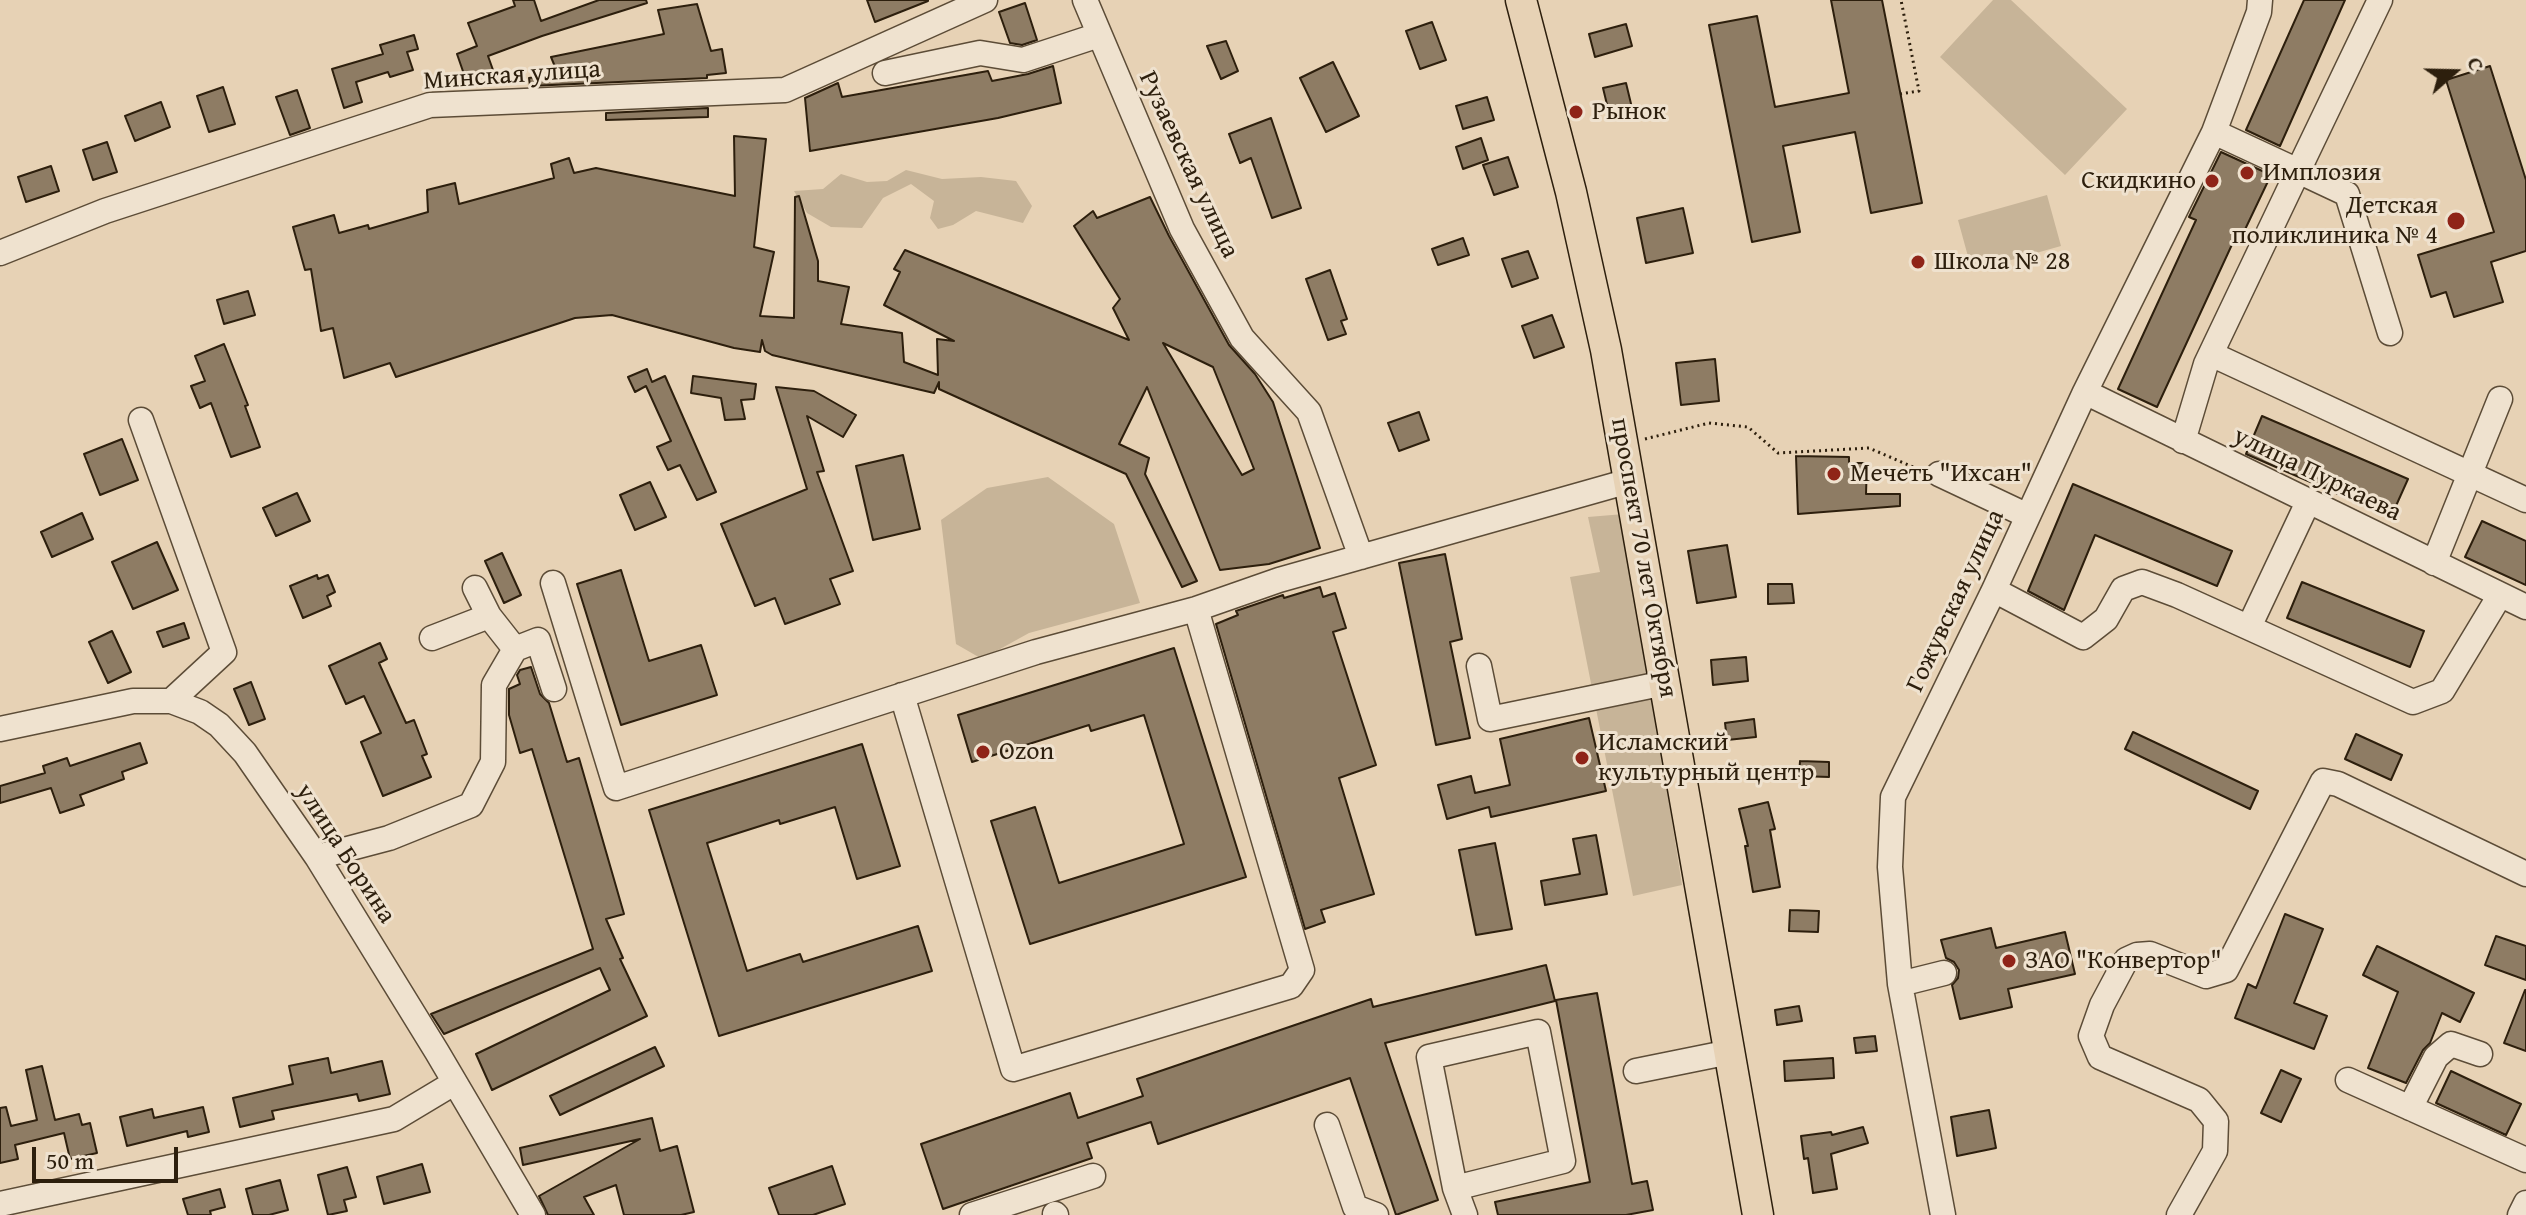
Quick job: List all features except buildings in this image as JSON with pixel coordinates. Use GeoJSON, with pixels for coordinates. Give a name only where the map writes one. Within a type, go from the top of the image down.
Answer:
{"type":"FeatureCollection","features":[{"type":"Feature","properties":{"kind":"main road","name":"проспект 70 лет Октября"},"geometry":{"type":"LineString","coordinates":[[1521,0],[1592,280],[1758,1215]]}},
{"type":"Feature","properties":{"kind":"street","name":"Минская улица"},"geometry":{"type":"LineString","coordinates":[[0,253],[105,211],[430,105],[785,90],[985,0]]}},
{"type":"Feature","properties":{"kind":"street","name":"Рузаевская улица"},"geometry":{"type":"LineString","coordinates":[[1085,0],[1182,229],[1242,338],[1309,412],[1361,557]]}},
{"type":"Feature","properties":{"kind":"street","name":"Гожувская улица"},"geometry":{"type":"LineString","coordinates":[[1943,1215],[1900,984],[1890,867],[1893,797],[1994,590],[2085,392],[2214,132],[2259,12],[2260,0]]}},
{"type":"Feature","properties":{"kind":"street"},"geometry":{"type":"LineString","coordinates":[[2183,441],[2211,354],[2380,0]]}},
{"type":"Feature","properties":{"kind":"street"},"geometry":{"type":"LineString","coordinates":[[885,73],[980,53],[1023,60],[1099,35]]}},
{"type":"Feature","properties":{"kind":"street"},"geometry":{"type":"LineString","coordinates":[[2214,132],[2347,194],[2390,333]]}},
{"type":"Feature","properties":{"kind":"street"},"geometry":{"type":"LineString","coordinates":[[2211,354],[2526,500]]}},
{"type":"Feature","properties":{"kind":"street","name":"улица Пуркаева"},"geometry":{"type":"LineString","coordinates":[[2085,392],[2526,607]]}},
{"type":"Feature","properties":{"kind":"street"},"geometry":{"type":"LineString","coordinates":[[2434,563],[2500,399]]}},
{"type":"Feature","properties":{"kind":"street"},"geometry":{"type":"LineString","coordinates":[[141,420],[224,652],[171,701]]}},
{"type":"Feature","properties":{"kind":"street"},"geometry":{"type":"LineString","coordinates":[[1939,474],[2028,516]]}},
{"type":"Feature","properties":{"kind":"street"},"geometry":{"type":"LineString","coordinates":[[553,583],[616,788],[1036,652],[1196,609],[1279,580],[1629,481]]}},
{"type":"Feature","properties":{"kind":"street"},"geometry":{"type":"LineString","coordinates":[[2249,627],[2308,502]]}},
{"type":"Feature","properties":{"kind":"street"},"geometry":{"type":"LineString","coordinates":[[1994,590],[2083,637],[2106,619],[2123,589],[2142,582],[2413,702],[2442,691],[2500,595]]}},
{"type":"Feature","properties":{"kind":"street"},"geometry":{"type":"LineString","coordinates":[[475,588],[489,616],[515,649]]}},
{"type":"Feature","properties":{"kind":"street"},"geometry":{"type":"LineString","coordinates":[[902,695],[1013,1069],[1291,986],[1302,970],[1196,609]]}},
{"type":"Feature","properties":{"kind":"street"},"geometry":{"type":"LineString","coordinates":[[432,638],[489,616]]}},
{"type":"Feature","properties":{"kind":"street"},"geometry":{"type":"LineString","coordinates":[[317,857],[389,838],[471,805],[493,762],[494,685],[515,649],[538,640],[554,689]]}},
{"type":"Feature","properties":{"kind":"street"},"geometry":{"type":"LineString","coordinates":[[1479,666],[1490,719],[1665,683]]}},
{"type":"Feature","properties":{"kind":"street","name":"улица Борина"},"geometry":{"type":"LineString","coordinates":[[0,729],[133,701],[171,701],[200,712],[219,725],[245,753],[317,857],[533,1215]]}},
{"type":"Feature","properties":{"kind":"street"},"geometry":{"type":"LineString","coordinates":[[2179,1215],[2215,1151],[2216,1121],[2199,1100],[2100,1057],[2091,1036],[2102,1005],[2126,960],[2150,954],[2206,976],[2226,970],[2323,781],[2338,784],[2526,874]]}},
{"type":"Feature","properties":{"kind":"street"},"geometry":{"type":"LineString","coordinates":[[1900,984],[1944,973]]}},
{"type":"Feature","properties":{"kind":"street"},"geometry":{"type":"LineString","coordinates":[[1455,1188],[1563,1161],[1538,1032],[1429,1057],[1455,1188],[1465,1215]]}},
{"type":"Feature","properties":{"kind":"street"},"geometry":{"type":"LineString","coordinates":[[2410,1108],[2436,1057],[2451,1044],[2480,1054]]}},
{"type":"Feature","properties":{"kind":"street"},"geometry":{"type":"LineString","coordinates":[[1636,1071],[1730,1052]]}},
{"type":"Feature","properties":{"kind":"street"},"geometry":{"type":"LineString","coordinates":[[2348,1080],[2526,1160]]}},
{"type":"Feature","properties":{"kind":"street"},"geometry":{"type":"LineString","coordinates":[[0,1204],[394,1119],[454,1083]]}},
{"type":"Feature","properties":{"kind":"street"},"geometry":{"type":"LineString","coordinates":[[1327,1125],[1355,1207],[1376,1215]]}},
{"type":"Feature","properties":{"kind":"street"},"geometry":{"type":"LineString","coordinates":[[972,1215],[1093,1176]]}},
{"type":"Feature","properties":{"kind":"street"},"geometry":{"type":"LineString","coordinates":[[2520,1215],[2526,1203]]}},
{"type":"Feature","properties":{"kind":"path"},"geometry":{"type":"LineString","coordinates":[[1900,94],[1919,91],[1901,0]]}},
{"type":"Feature","properties":{"kind":"path"},"geometry":{"type":"LineString","coordinates":[[1623,444],[1709,423],[1748,427],[1778,453],[1869,448],[1925,472],[1939,474]]}},
{"type":"Feature","properties":{"kind":"shaded area"},"geometry":{"type":"Polygon","coordinates":[[[1993,0],[2011,0],[2127,109],[2065,175],[1940,57],[1993,0]]]}},
{"type":"Feature","properties":{"kind":"shaded area"},"geometry":{"type":"Polygon","coordinates":[[[906,170],[942,179],[981,177],[1016,181],[1032,206],[1023,223],[976,211],[953,225],[938,229],[930,218],[934,201],[911,184],[883,198],[862,228],[831,227],[807,213],[794,191],[823,189],[841,174],[867,182],[887,181],[906,170]]]}},
{"type":"Feature","properties":{"kind":"shaded area"},"geometry":{"type":"Polygon","coordinates":[[[2047,195],[2061,246],[1972,271],[1958,220],[2047,195]]]}},
{"type":"Feature","properties":{"kind":"shaded area"},"geometry":{"type":"Polygon","coordinates":[[[1048,477],[1114,524],[1140,603],[1029,633],[982,659],[956,644],[941,520],[987,488],[1048,477]]]}},
{"type":"Feature","properties":{"kind":"shaded area"},"geometry":{"type":"Polygon","coordinates":[[[1624,514],[1682,885],[1633,896],[1570,577],[1600,572],[1588,517],[1624,514]]]}},
{"type":"Feature","properties":{"kind":"place","name":"Рынок"},"geometry":{"type":"Point","coordinates":[1576,112]}},
{"type":"Feature","properties":{"kind":"place","name":"Имплозия"},"geometry":{"type":"Point","coordinates":[2247,173]}},
{"type":"Feature","properties":{"kind":"place","name":"Скидкино"},"geometry":{"type":"Point","coordinates":[2212,181]}},
{"type":"Feature","properties":{"kind":"place","name":"Детская поликлиника № 4"},"geometry":{"type":"Point","coordinates":[2456,221]}},
{"type":"Feature","properties":{"kind":"place","name":"Школа № 28"},"geometry":{"type":"Point","coordinates":[1918,262]}},
{"type":"Feature","properties":{"kind":"place","name":"Мечеть \"Ихсан\""},"geometry":{"type":"Point","coordinates":[1834,474]}},
{"type":"Feature","properties":{"kind":"place","name":"Ozon"},"geometry":{"type":"Point","coordinates":[983,752]}},
{"type":"Feature","properties":{"kind":"place","name":"Исламский культурный центр"},"geometry":{"type":"Point","coordinates":[1582,758]}},
{"type":"Feature","properties":{"kind":"place","name":"ЗАО \"Конвертор\""},"geometry":{"type":"Point","coordinates":[2009,961]}}]}
